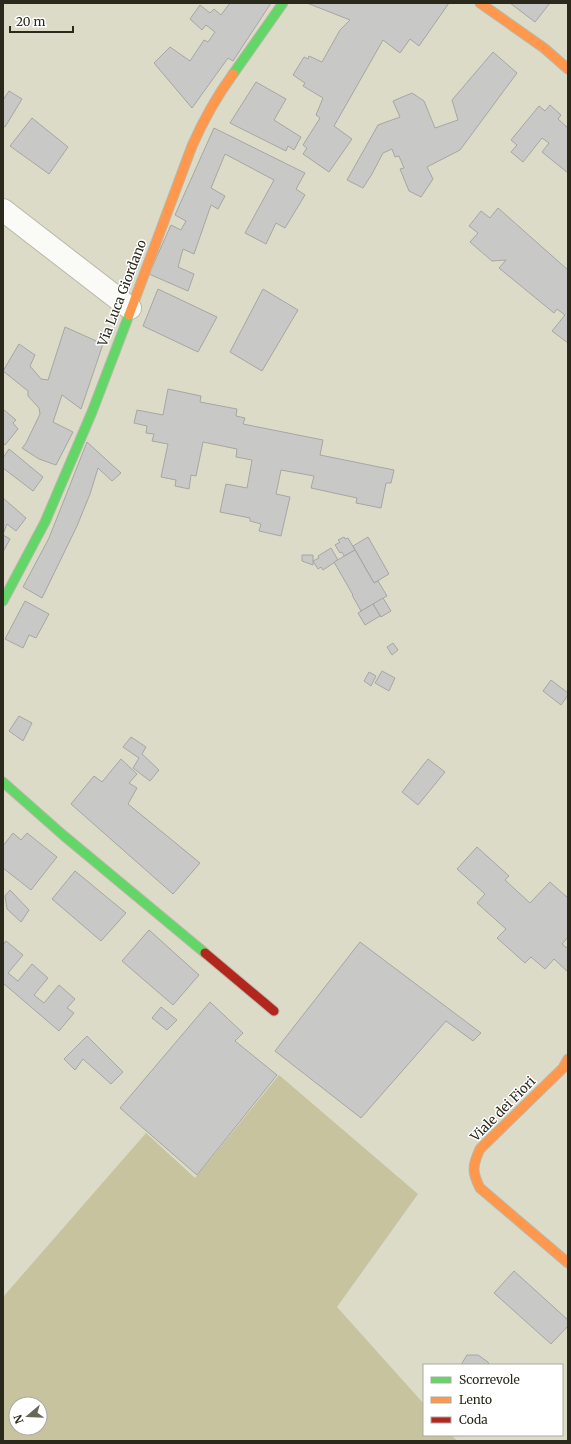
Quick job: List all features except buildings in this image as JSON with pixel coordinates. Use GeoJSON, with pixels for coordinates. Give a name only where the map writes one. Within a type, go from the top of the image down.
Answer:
{"type":"FeatureCollection","features":[{"type":"Feature","properties":{"kind":"street","name":"Via Luca Giordano"},"geometry":{"type":"LineString","coordinates":[[3,601],[45,522],[92,412],[130,308],[192,146],[202,124],[224,86],[283,3]]}},
{"type":"Feature","properties":{"kind":"street"},"geometry":{"type":"LineString","coordinates":[[480,3],[544,48],[568,69]]}},
{"type":"Feature","properties":{"kind":"street"},"geometry":{"type":"LineString","coordinates":[[3,210],[130,308]]}},
{"type":"Feature","properties":{"kind":"street"},"geometry":{"type":"LineString","coordinates":[[3,782],[63,835],[274,1011]]}},
{"type":"Feature","properties":{"kind":"street","name":"Viale dei Fiori"},"geometry":{"type":"LineString","coordinates":[[568,1059],[563,1068],[480,1149],[475,1160],[474,1176],[480,1188],[568,1263]]}},
{"type":"Feature","properties":{"kind":"shaded area"},"geometry":{"type":"Polygon","coordinates":[[[279,1075],[418,1194],[337,1307],[423,1403],[423,1436],[453,1436],[457,1441],[3,1441],[3,1297],[146,1133],[195,1178],[279,1075]]]}},
{"type":"Feature","properties":{"kind":"traffic: fast"},"geometry":{"type":"LineString","coordinates":[[233,74],[283,3]]}},
{"type":"Feature","properties":{"kind":"traffic: fast"},"geometry":{"type":"LineString","coordinates":[[3,601],[45,522],[92,412],[129,315]]}},
{"type":"Feature","properties":{"kind":"traffic: fast"},"geometry":{"type":"LineString","coordinates":[[3,782],[63,835],[205,953]]}},
{"type":"Feature","properties":{"kind":"traffic: slow"},"geometry":{"type":"LineString","coordinates":[[480,3],[544,48],[568,69]]}},
{"type":"Feature","properties":{"kind":"traffic: slow"},"geometry":{"type":"LineString","coordinates":[[129,315],[192,146],[221,91],[233,74]]}},
{"type":"Feature","properties":{"kind":"traffic: slow"},"geometry":{"type":"LineString","coordinates":[[568,1059],[563,1068],[480,1149],[474,1165],[474,1173],[480,1188],[568,1263]]}},
{"type":"Feature","properties":{"kind":"traffic: jam"},"geometry":{"type":"LineString","coordinates":[[205,953],[274,1011]]}}]}
